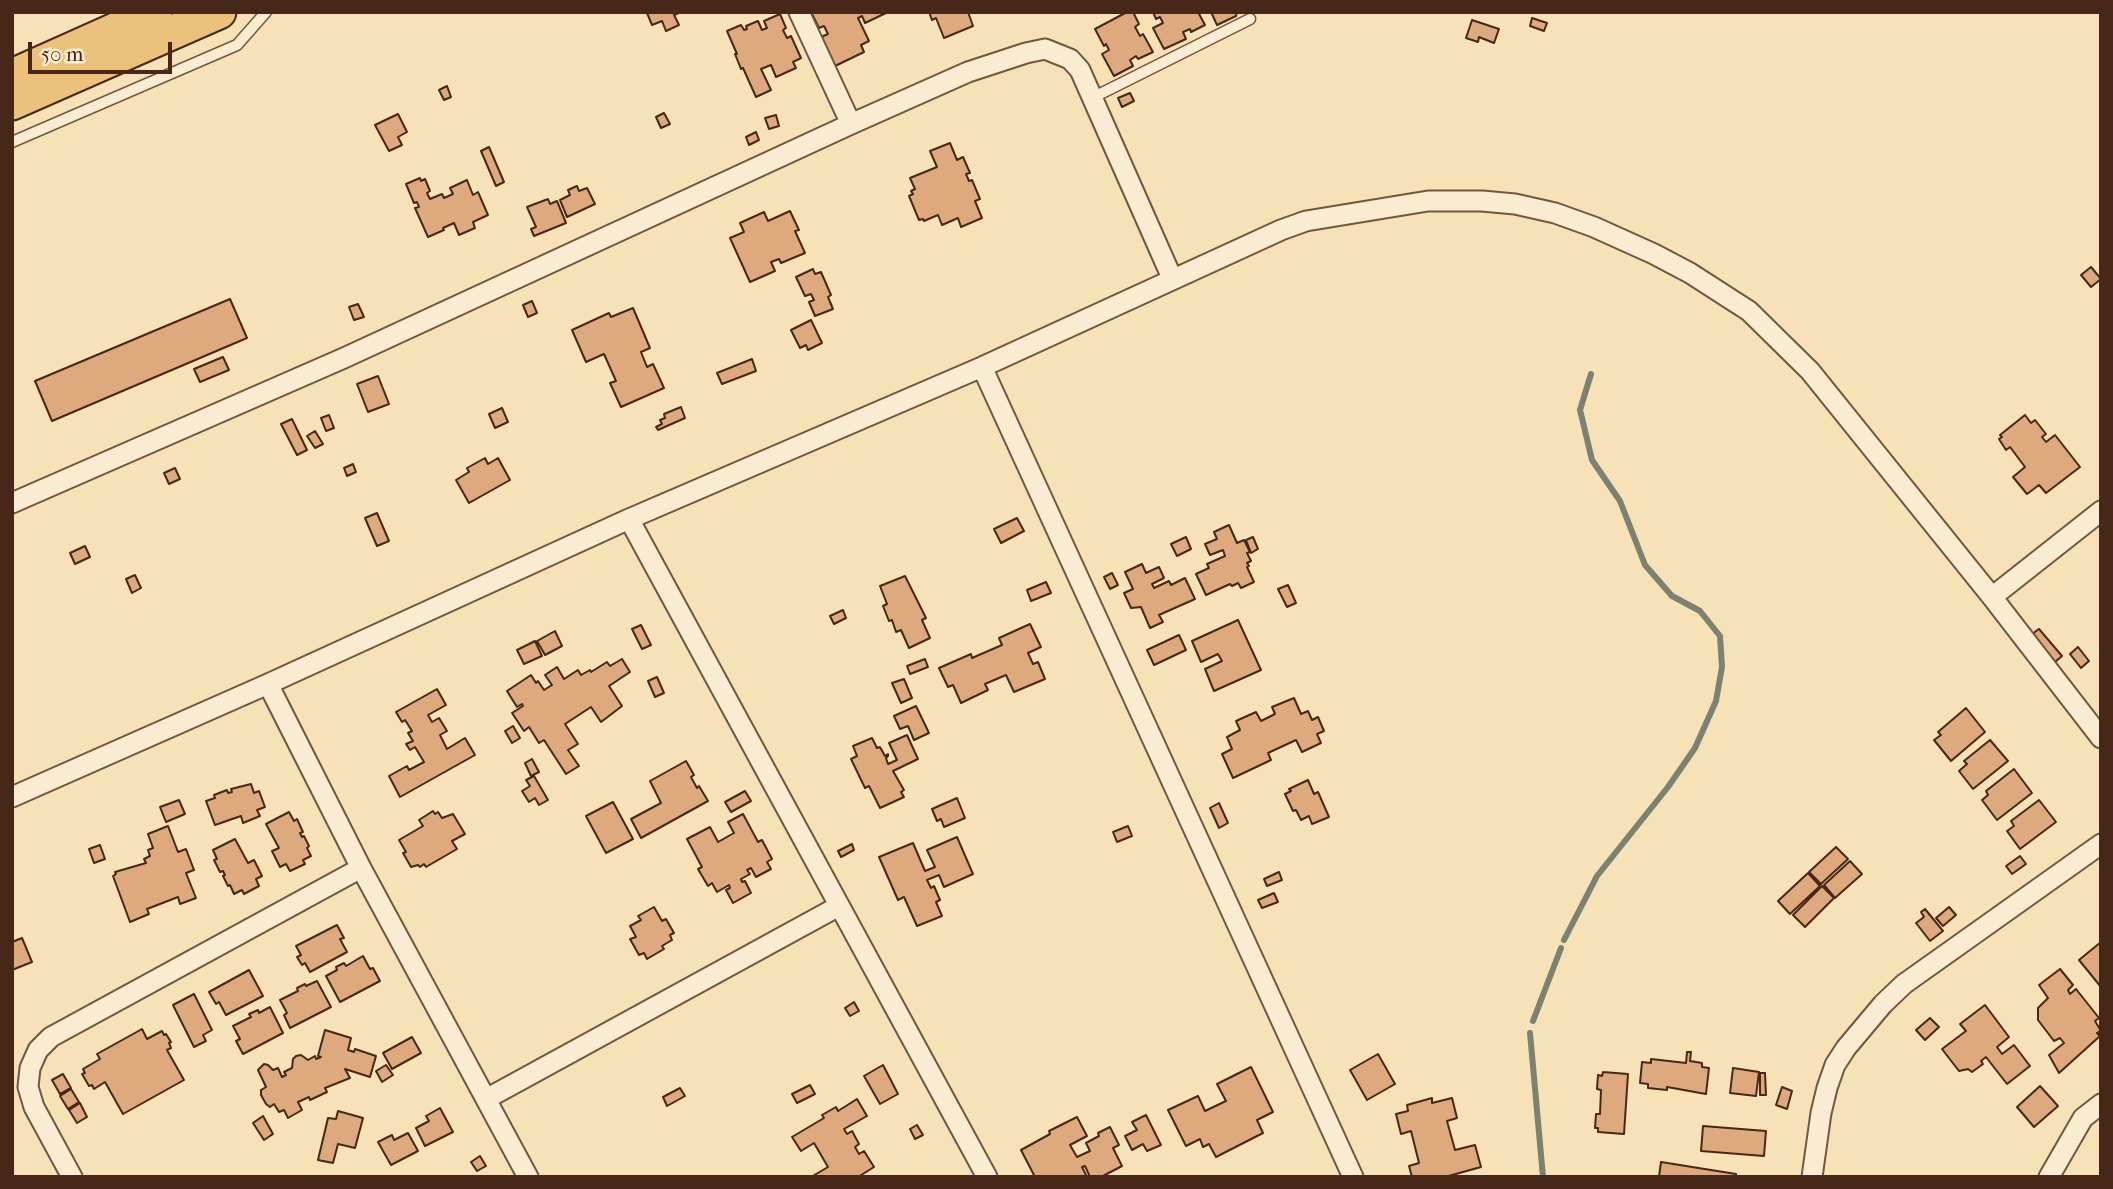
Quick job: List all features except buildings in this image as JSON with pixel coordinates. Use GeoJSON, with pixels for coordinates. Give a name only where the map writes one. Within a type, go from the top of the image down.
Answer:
{"type":"FeatureCollection","features":[{"type":"Feature","properties":{"kind":"highway"},"geometry":{"type":"LineString","coordinates":[[12,76],[155,12]]}},
{"type":"Feature","properties":{"kind":"highway"},"geometry":{"type":"LineString","coordinates":[[12,103],[219,12]]}},
{"type":"Feature","properties":{"kind":"street"},"geometry":{"type":"LineString","coordinates":[[799,12],[851,124]]}},
{"type":"Feature","properties":{"kind":"street"},"geometry":{"type":"LineString","coordinates":[[12,503],[344,358],[968,72],[1045,49],[1070,59],[1080,70],[1172,278]]}},
{"type":"Feature","properties":{"kind":"street"},"geometry":{"type":"LineString","coordinates":[[12,797],[268,684],[629,519],[982,367],[1281,230],[1306,221],[1428,201],[1515,204],[1555,213],[1654,254],[1749,310],[1810,371],[1992,597],[2101,738]]}},
{"type":"Feature","properties":{"kind":"street"},"geometry":{"type":"LineString","coordinates":[[982,367],[1353,1177]]}},
{"type":"Feature","properties":{"kind":"street"},"geometry":{"type":"LineString","coordinates":[[1992,597],[2101,511]]}},
{"type":"Feature","properties":{"kind":"street"},"geometry":{"type":"LineString","coordinates":[[629,519],[987,1177]]}},
{"type":"Feature","properties":{"kind":"street"},"geometry":{"type":"LineString","coordinates":[[268,684],[361,868],[527,1177]]}},
{"type":"Feature","properties":{"kind":"street"},"geometry":{"type":"LineString","coordinates":[[1812,1177],[1821,1113],[1836,1065],[1846,1048],[1883,1004],[1904,985],[2101,844]]}},
{"type":"Feature","properties":{"kind":"street"},"geometry":{"type":"LineString","coordinates":[[72,1177],[34,1107],[28,1087],[30,1068],[38,1050],[51,1037],[361,868]]}},
{"type":"Feature","properties":{"kind":"street"},"geometry":{"type":"LineString","coordinates":[[486,1099],[839,906]]}},
{"type":"Feature","properties":{"kind":"street"},"geometry":{"type":"LineString","coordinates":[[2049,1177],[2083,1118],[2101,1104]]}},
{"type":"Feature","properties":{"kind":"lane"},"geometry":{"type":"LineString","coordinates":[[12,142],[237,45],[266,12]]}},
{"type":"Feature","properties":{"kind":"lane"},"geometry":{"type":"LineString","coordinates":[[1092,98],[1250,19]]}},
{"type":"Feature","properties":{"kind":"waterway"},"geometry":{"type":"LineString","coordinates":[[1564,940],[1597,876],[1668,787],[1695,748],[1716,701],[1722,667],[1720,636],[1700,611],[1672,596],[1645,565],[1620,501],[1592,460],[1580,410],[1591,374]]}},
{"type":"Feature","properties":{"kind":"waterway"},"geometry":{"type":"LineString","coordinates":[[1533,1021],[1561,948]]}},
{"type":"Feature","properties":{"kind":"waterway"},"geometry":{"type":"LineString","coordinates":[[1530,1033],[1543,1177]]}}]}
